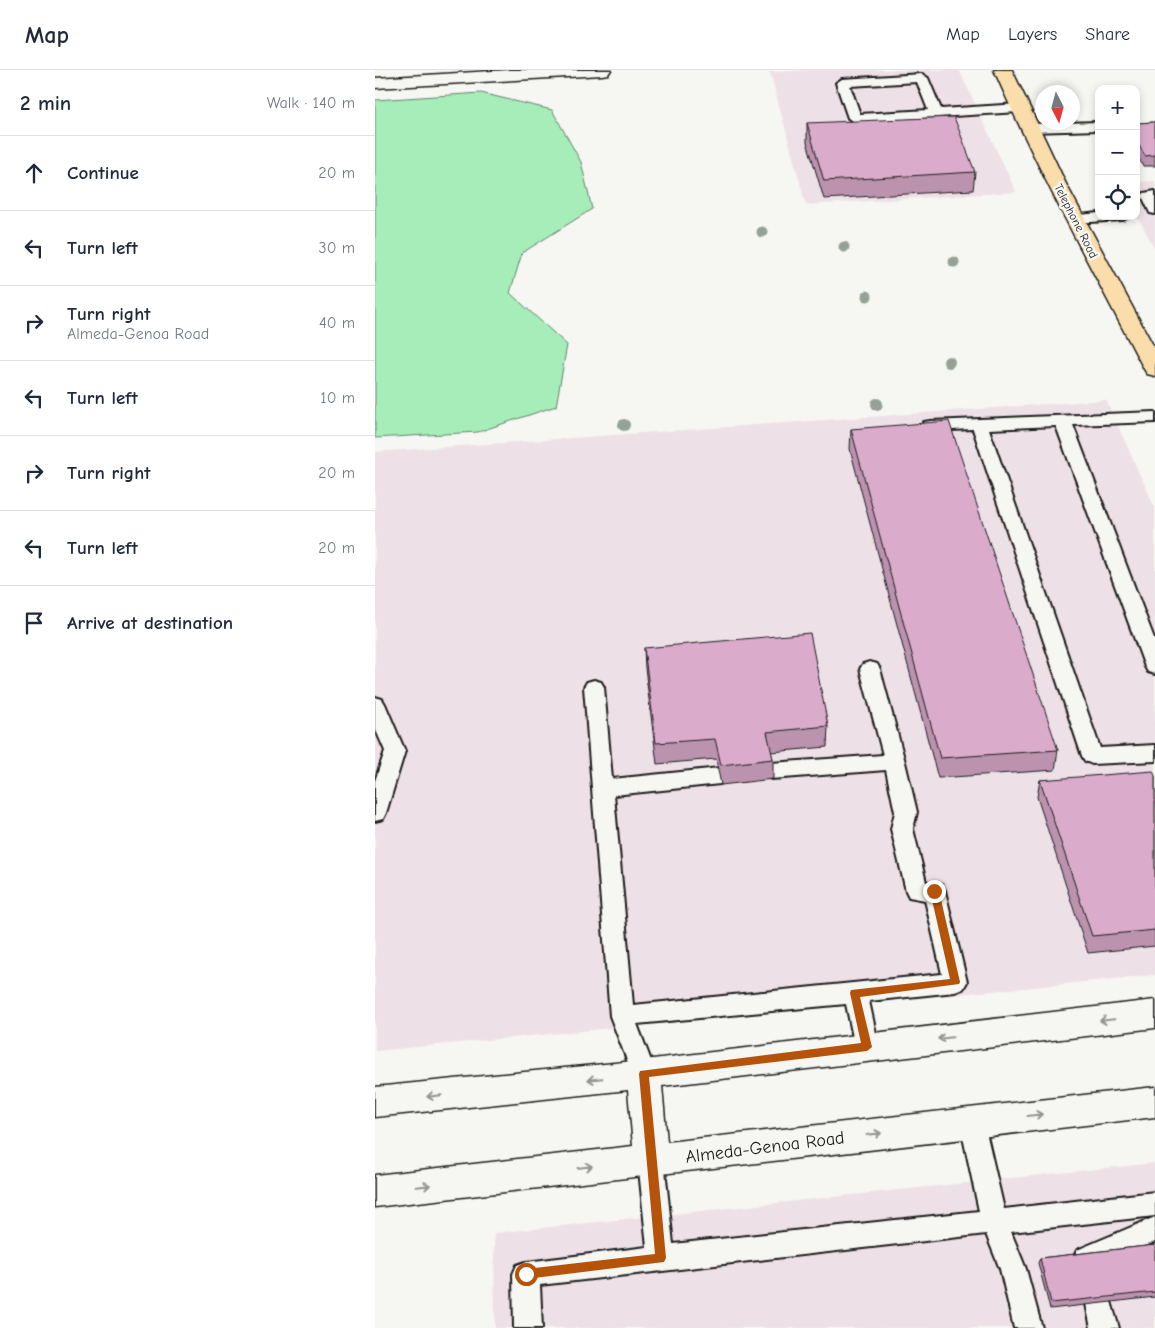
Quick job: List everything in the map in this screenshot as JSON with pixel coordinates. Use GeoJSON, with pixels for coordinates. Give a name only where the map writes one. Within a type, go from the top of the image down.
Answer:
{"type":"FeatureCollection","features":[{"type":"Feature","properties":{"kind":"main road"},"geometry":{"type":"LineString","coordinates":[[375,83],[429,75],[602,70]]}},
{"type":"Feature","properties":{"kind":"main road","name":"Telephone Road"},"geometry":{"type":"LineString","coordinates":[[1003,70],[1019,108],[1074,219],[1148,343],[1155,369]]}},
{"type":"Feature","properties":{"kind":"main road"},"geometry":{"type":"LineString","coordinates":[[375,1102],[644,1074],[1155,1014]]}},
{"type":"Feature","properties":{"kind":"main road"},"geometry":{"type":"LineString","coordinates":[[644,1074],[651,1160]]}},
{"type":"Feature","properties":{"kind":"main road","name":"Almeda-Genoa Road"},"geometry":{"type":"LineString","coordinates":[[375,1191],[1155,1102]]}},
{"type":"Feature","properties":{"kind":"lane"},"geometry":{"type":"LineString","coordinates":[[936,113],[921,78],[843,83],[855,118],[1019,108]]}},
{"type":"Feature","properties":{"kind":"lane"},"geometry":{"type":"LineString","coordinates":[[1030,128],[1095,126]]}},
{"type":"Feature","properties":{"kind":"lane"},"geometry":{"type":"LineString","coordinates":[[1152,213],[1149,196],[1155,195]]}},
{"type":"Feature","properties":{"kind":"lane"},"geometry":{"type":"LineString","coordinates":[[1074,219],[1095,218]]}},
{"type":"Feature","properties":{"kind":"lane"},"geometry":{"type":"LineString","coordinates":[[930,426],[1155,417]]}},
{"type":"Feature","properties":{"kind":"lane"},"geometry":{"type":"LineString","coordinates":[[1063,422],[1155,667]]}},
{"type":"Feature","properties":{"kind":"lane"},"geometry":{"type":"LineString","coordinates":[[979,423],[1092,756],[1155,753]]}},
{"type":"Feature","properties":{"kind":"lane"},"geometry":{"type":"LineString","coordinates":[[622,1016],[955,982],[934,891],[917,891],[902,829],[906,812],[895,762],[870,669]]}},
{"type":"Feature","properties":{"kind":"lane"},"geometry":{"type":"LineString","coordinates":[[594,687],[622,1016],[644,1074]]}},
{"type":"Feature","properties":{"kind":"lane"},"geometry":{"type":"LineString","coordinates":[[375,704],[395,751],[375,813]]}},
{"type":"Feature","properties":{"kind":"lane"},"geometry":{"type":"LineString","coordinates":[[771,771],[895,762]]}},
{"type":"Feature","properties":{"kind":"lane"},"geometry":{"type":"LineString","coordinates":[[602,788],[720,776]]}},
{"type":"Feature","properties":{"kind":"lane"},"geometry":{"type":"LineString","coordinates":[[855,993],[867,1047]]}},
{"type":"Feature","properties":{"kind":"lane"},"geometry":{"type":"LineString","coordinates":[[972,1123],[994,1222],[1013,1269],[1028,1328]]}},
{"type":"Feature","properties":{"kind":"lane"},"geometry":{"type":"LineString","coordinates":[[651,1160],[661,1258]]}},
{"type":"Feature","properties":{"kind":"lane"},"geometry":{"type":"LineString","coordinates":[[528,1328],[526,1274],[1155,1204]]}},
{"type":"Feature","properties":{"kind":"lane"},"geometry":{"type":"LineString","coordinates":[[1086,1258],[1152,1242]]}},
{"type":"Feature","properties":{"kind":"shaded area"},"geometry":{"type":"Polygon","coordinates":[[[813,70],[959,70],[1016,192],[806,205],[770,72],[813,70]]]}},
{"type":"Feature","properties":{"kind":"shaded area"},"geometry":{"type":"Polygon","coordinates":[[[1155,181],[1155,249],[1139,220],[1140,182],[1155,181]]]}},
{"type":"Feature","properties":{"kind":"shaded area"},"geometry":{"type":"Polygon","coordinates":[[[1106,400],[1155,508],[1155,975],[375,1051],[375,452],[1106,400]]]}},
{"type":"Feature","properties":{"kind":"shaded area"},"geometry":{"type":"Polygon","coordinates":[[[1155,1163],[1155,1328],[495,1328],[494,1233],[1155,1163]]]}},
{"type":"Feature","properties":{"kind":"green space"},"geometry":{"type":"Polygon","coordinates":[[[481,93],[552,110],[581,162],[592,209],[522,253],[510,293],[567,345],[556,406],[478,432],[375,438],[375,100],[481,93]]]}},
{"type":"Feature","properties":{"kind":"building"},"geometry":{"type":"Polygon","coordinates":[[[954,117],[975,172],[824,181],[807,123],[954,117]]]}},
{"type":"Feature","properties":{"kind":"building"},"geometry":{"type":"Polygon","coordinates":[[[1155,122],[1155,155],[1145,156],[1140,147],[1140,123],[1155,122]]]}},
{"type":"Feature","properties":{"kind":"building"},"geometry":{"type":"Polygon","coordinates":[[[949,421],[1058,750],[940,758],[851,429],[949,421]]]}},
{"type":"Feature","properties":{"kind":"building"},"geometry":{"type":"Polygon","coordinates":[[[810,633],[828,726],[767,732],[773,759],[721,765],[715,739],[656,743],[644,648],[810,633]]]}},
{"type":"Feature","properties":{"kind":"building"},"geometry":{"type":"Polygon","coordinates":[[[1153,771],[1155,776],[1155,930],[1092,936],[1040,780],[1153,771]]]}},
{"type":"Feature","properties":{"kind":"building"},"geometry":{"type":"Polygon","coordinates":[[[1155,1245],[1155,1292],[1051,1303],[1040,1258],[1155,1245]]]}},
{"type":"Feature","properties":{"kind":"route"},"geometry":{"type":"LineString","coordinates":[[526,1274],[661,1258],[644,1074],[867,1047],[855,993],[955,982],[934,891]]}}]}
